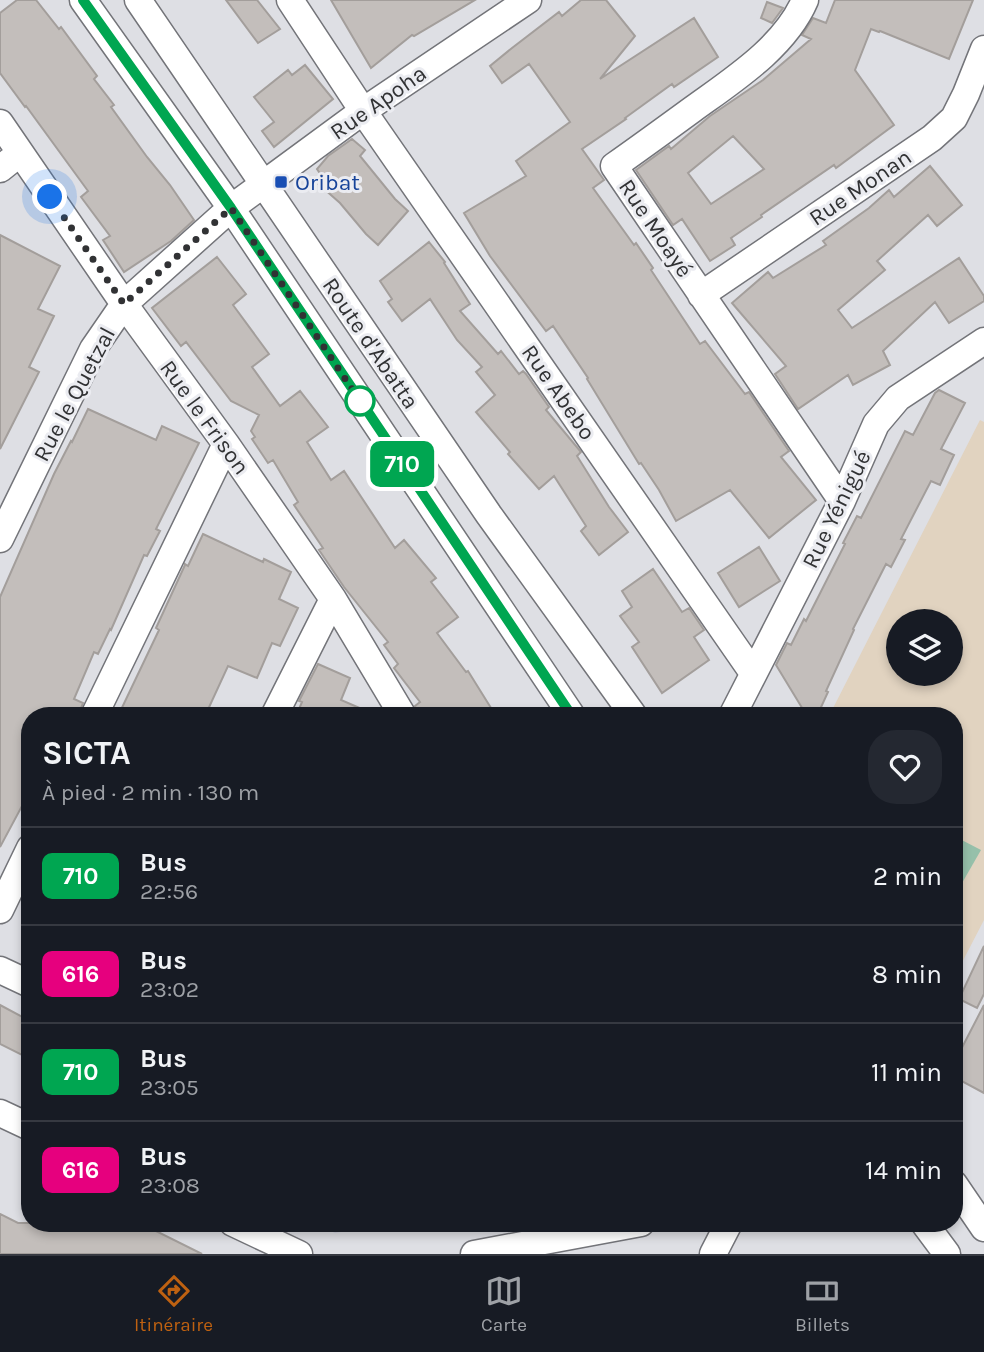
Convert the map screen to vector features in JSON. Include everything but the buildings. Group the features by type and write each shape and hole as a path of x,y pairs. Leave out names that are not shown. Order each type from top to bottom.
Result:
{"street":[{"name":"Route d'Abatta","path":"83,0 231,208 566,707"},
{"name":"Route d'Abatta","path":"138,0 489,515 628,707"},
{"name":"Rue Abebo","path":"290,0 363,111 753,673"},
{"name":"Rue Apoha","path":"231,208 363,111 528,0"},
{"name":"Rue Moayé","path":"805,0 799,13 773,46 737,77 614,166 842,501"},
{"name":"Rue Monan","path":"701,295 932,138 975,99 984,49"},
{"name":"Rue le Frison","path":"0,122 10,161 124,304 226,444 333,599 398,707"},
{"name":"Rue le Quetzal","path":"0,539 93,349 124,304 231,208"},
{"name":"Rue Yénigué","path":"736,707 842,501 876,424 898,398 984,341"},
{"path":"98,707 226,444"},
{"path":"279,707 333,599"},
{"path":"0,910 21,867"},
{"path":"0,970 21,980"},
{"path":"0,1113 21,1123"},
{"path":"963,1197 984,1228"},
{"path":"252,1232 299,1254"},
{"path":"474,1254 593,1232"},
{"path":"713,1254 724,1232"},
{"path":"931,1232 947,1254"}],"shaded area":[{"path":"980,420 984,422 984,920 963,961 963,707 834,707"}],"green space":[{"path":"963,841 981,850 963,881"}],"bus line":[{"name":"710","path":"83,0 231,208 566,707"}],"place":[{"name":"Oribat","path":"281,182"}],"route":[{"path":"50,197 124,304 231,208 360,401"}]}
